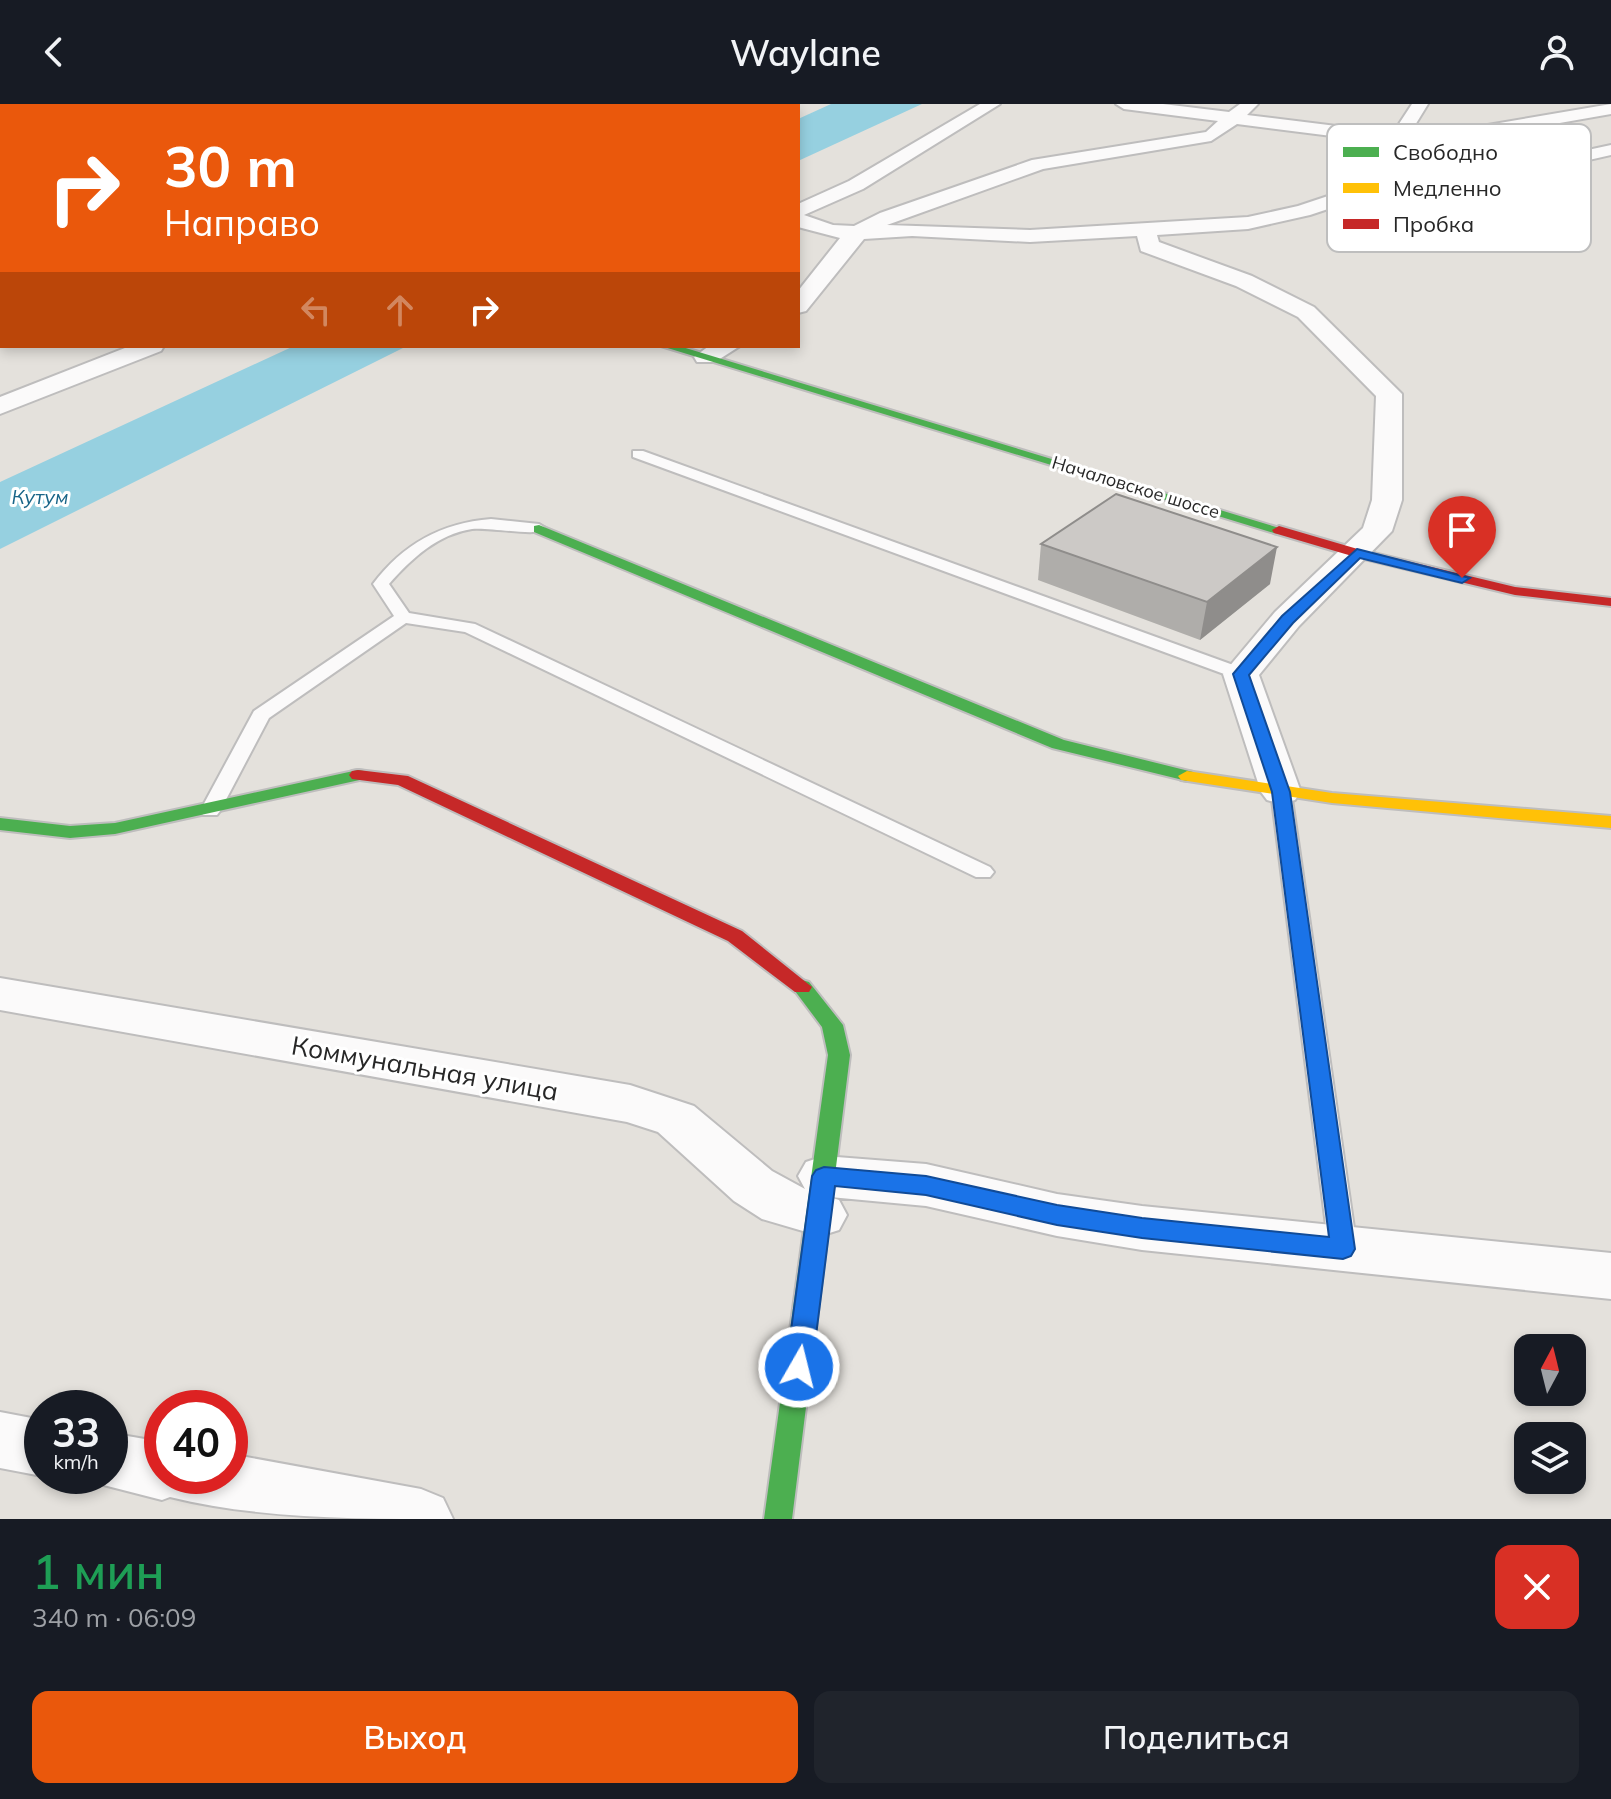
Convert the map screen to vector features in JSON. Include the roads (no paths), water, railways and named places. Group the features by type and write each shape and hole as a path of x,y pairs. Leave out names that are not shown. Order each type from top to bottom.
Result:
{"street":[{"path":"800,210 856,185 992,104"},
{"path":"1124,104 1242,111 1327,124"},
{"path":"1408,124 1420,104"},
{"path":"1517,124 1611,109"},
{"path":"800,304 858,233 887,217 979,182 1052,161 1211,136 1242,111"},
{"path":"1591,154 1611,150"},
{"path":"800,221 831,231 858,233 912,230 1030,236 1248,223 1327,203"},
{"path":"1146,229 1149,246 1244,281 1306,312 1389,394 1387,500 1377,531 1287,619 1241,674 1281,792"},
{"path":"0,406 147,348"},
{"name":"Началовское шоссе","path":"687,348 717,351 1357,553 1515,591 1611,602"},
{"path":"539,529 1058,744 1117,763 1281,792 1611,822"},
{"path":"0,824 78,832 210,811 324,780 362,774 402,780 735,936 785,973 831,1022 839,1055 778,1519"},
{"name":"Коммунальная улица","path":"0,994 630,1104 676,1119 753,1186 781,1204 822,1196 926,1185 1057,1215 1142,1228 1611,1276"},
{"path":"0,1440 24,1445"},
{"path":"248,1487 421,1519"}],"lane":[{"path":"638,454 1241,674"},
{"path":"403,617 381,584 400,560 433,536 472,523 505,522 539,529"},
{"path":"210,811 261,715 403,617 469,628 983,872"},
{"path":"1281,792 1343,1249"}],"water":[{"path":"831,104 922,104 800,160 800,118"},
{"name":"Кутум","path":"290,348 403,348 0,549 0,482"}]}
